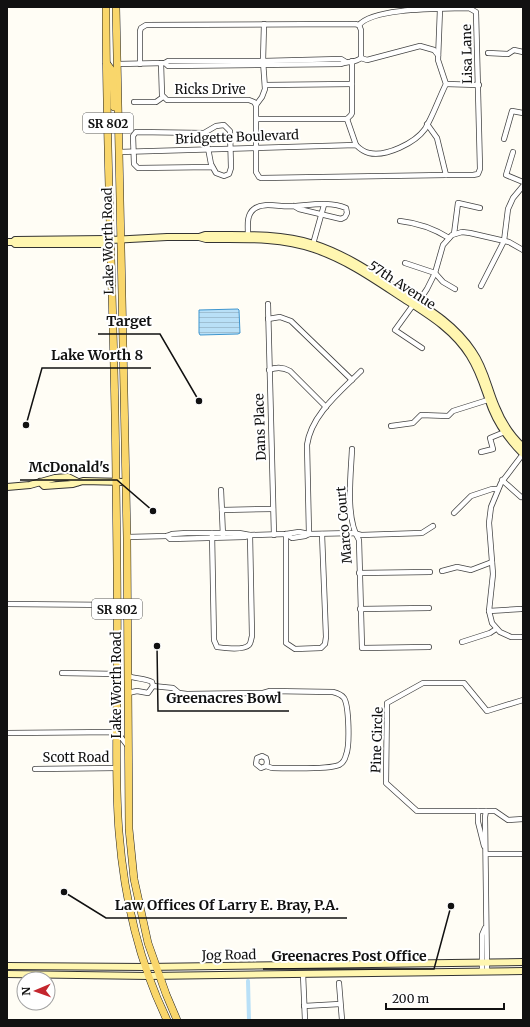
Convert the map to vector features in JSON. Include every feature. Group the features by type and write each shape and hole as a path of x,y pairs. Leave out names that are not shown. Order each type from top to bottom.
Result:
{"main road":[{"name":"Lake Worth Road","path":"106,7 116,482 118,674 117,768 119,833 131,915 146,968 167,1020"},
{"name":"Lake Worth Road","path":"116,7 127,537 128,801 130,842 134,879 148,943 159,976 178,1020"},
{"path":"106,20 110,31 110,57 118,64"},
{"path":"107,64 113,72 114,111 118,124"},
{"name":"57th Avenue","path":"199,237 205,235 283,237 314,244 338,253 359,264 414,303"},
{"name":"57th Avenue","path":"10,242 15,244 106,244 111,240 167,237 271,240 288,242 313,248 336,257 357,268 450,325 466,342 480,363 491,399 506,431 523,454"},
{"path":"113,315 116,323 118,357 123,362"},
{"path":"114,361 119,369 120,404 124,415"},
{"name":"57th Avenue","path":"506,431 523,448"},
{"path":"7,487 30,485 55,478 68,478 78,482 126,482"},
{"path":"118,674 122,684 122,725 128,729"},
{"path":"117,768 122,788 123,832 130,842"},
{"name":"Jog Road","path":"7,966 146,968 523,962"},
{"path":"368,964 369,973"},
{"name":"Jog Road","path":"7,974 159,976 523,971"}],"street":[{"name":"Lisa Lane","path":"140,64 140,31 143,26 264,24 359,25 364,20 387,13 408,10 469,8 476,12 480,172 473,175 446,176 261,178 256,172 256,147"},
{"path":"440,9 438,60 446,84 479,85"},
{"path":"256,147 256,105 262,97 265,85 263,63 264,24"},
{"path":"359,25 361,30 361,58"},
{"path":"118,64 163,63 168,66 263,63 341,64 356,61 361,58 367,60 420,46 434,50 439,55"},
{"path":"488,53 508,54 514,50 523,52"},
{"path":"257,119 347,119 352,113 352,84 349,62"},
{"name":"Ricks Drive","path":"163,63 161,92 163,97 167,100 249,100 254,102 256,105"},
{"name":"Ricks Drive","path":"265,85 352,84"},
{"name":"Bridgette Boulevard","path":"119,152 208,148 356,145 361,149 372,153 391,150 412,141 420,134 427,124 446,84"},
{"name":"Ricks Drive","path":"134,102 156,102 163,97"},
{"path":"504,139 512,111 523,113"},
{"path":"347,119 356,145"},
{"path":"427,124 437,138 446,176"},
{"path":"208,148 212,167 216,174 224,176 229,174 231,168 230,131 227,127 218,125 212,130 204,133 136,132 133,136 134,164 138,168 212,167"},
{"path":"513,152 506,175 523,182"},
{"path":"481,286 504,241 508,209 513,198 523,186"},
{"path":"454,234 458,203 480,208"},
{"path":"248,235 248,217 252,210 266,205 294,206 308,204 341,206 346,208 347,213 345,217 341,219 298,209 294,206"},
{"path":"314,244 324,205"},
{"path":"400,222 413,222 436,230 449,238"},
{"path":"422,348 395,330 414,303 421,298 432,281 442,248 449,238 454,234 468,232 504,241 523,250"},
{"path":"405,263 435,273 443,282 455,289"},
{"name":"Dans Place","path":"268,304 274,535"},
{"path":"268,319 280,317 291,321 352,380"},
{"path":"269,370 279,367 288,369 326,407"},
{"path":"309,534 309,434 316,419 361,371"},
{"path":"391,426 413,423 421,415 448,416 454,411 491,399"},
{"path":"481,452 494,449 490,438 506,431"},
{"name":"Marco Court","path":"352,449 350,501 354,533 359,540 362,648 429,647"},
{"path":"523,454 502,480 494,498 490,516 492,588 489,610 491,620 496,628 508,636 523,637"},
{"path":"502,480 521,497"},
{"path":"454,513 471,496 492,489 498,489"},
{"path":"221,490 223,536"},
{"path":"222,510 273,509"},
{"path":"127,537 167,536 172,534 223,536 239,533 250,535 286,534 292,538 309,534 354,533 362,535 422,533 433,526"},
{"path":"286,534 286,643 295,649 321,648 325,644 322,534"},
{"path":"212,536 214,640 217,647 244,648 250,645 252,636 250,535"},
{"path":"442,571 457,567 471,570 492,562"},
{"path":"359,573 430,572"},
{"path":"7,604 117,605 124,614 128,626"},
{"path":"360,609 429,608"},
{"path":"489,610 521,609"},
{"path":"462,642 490,633 496,628"},
{"path":"62,673 118,674"},
{"path":"128,676 135,679 148,680 152,682 153,686"},
{"name":"Pine Circle","path":"523,700 487,711 464,683 423,682 387,703 386,783 417,811 495,811 508,820 523,819"},
{"path":"128,693 137,691 148,693 153,686"},
{"path":"153,686 173,688 179,693 187,694 270,691 333,692 340,694 344,698 347,707 348,719 347,754 344,762 328,768 272,768 266,766"},
{"path":"7,733 117,732 125,740 128,746"},
{"name":"Scott Road","path":"35,769 117,768"},
{"path":"478,811 478,822 486,852"},
{"path":"484,971 486,925 486,811"},
{"path":"486,852 523,854"},
{"path":"303,974 305,1020"},
{"path":"339,983 342,1020"},
{"path":"304,1006 340,1004"}],"water":[{"path":"238,309 240,333 200,335 199,310"}],"waterway":[{"path":"248,981 249,1020"}],"place":[{"name":"Target","path":"199,401"},
{"name":"Lake Worth 8","path":"26,425"},
{"name":"McDonald's","path":"153,511"},
{"name":"Greenacres Bowl","path":"157,646"},
{"name":"Law Offices Of Larry E. Bray, P.A.","path":"64,892"},
{"name":"Greenacres Post Office","path":"451,906"}]}
